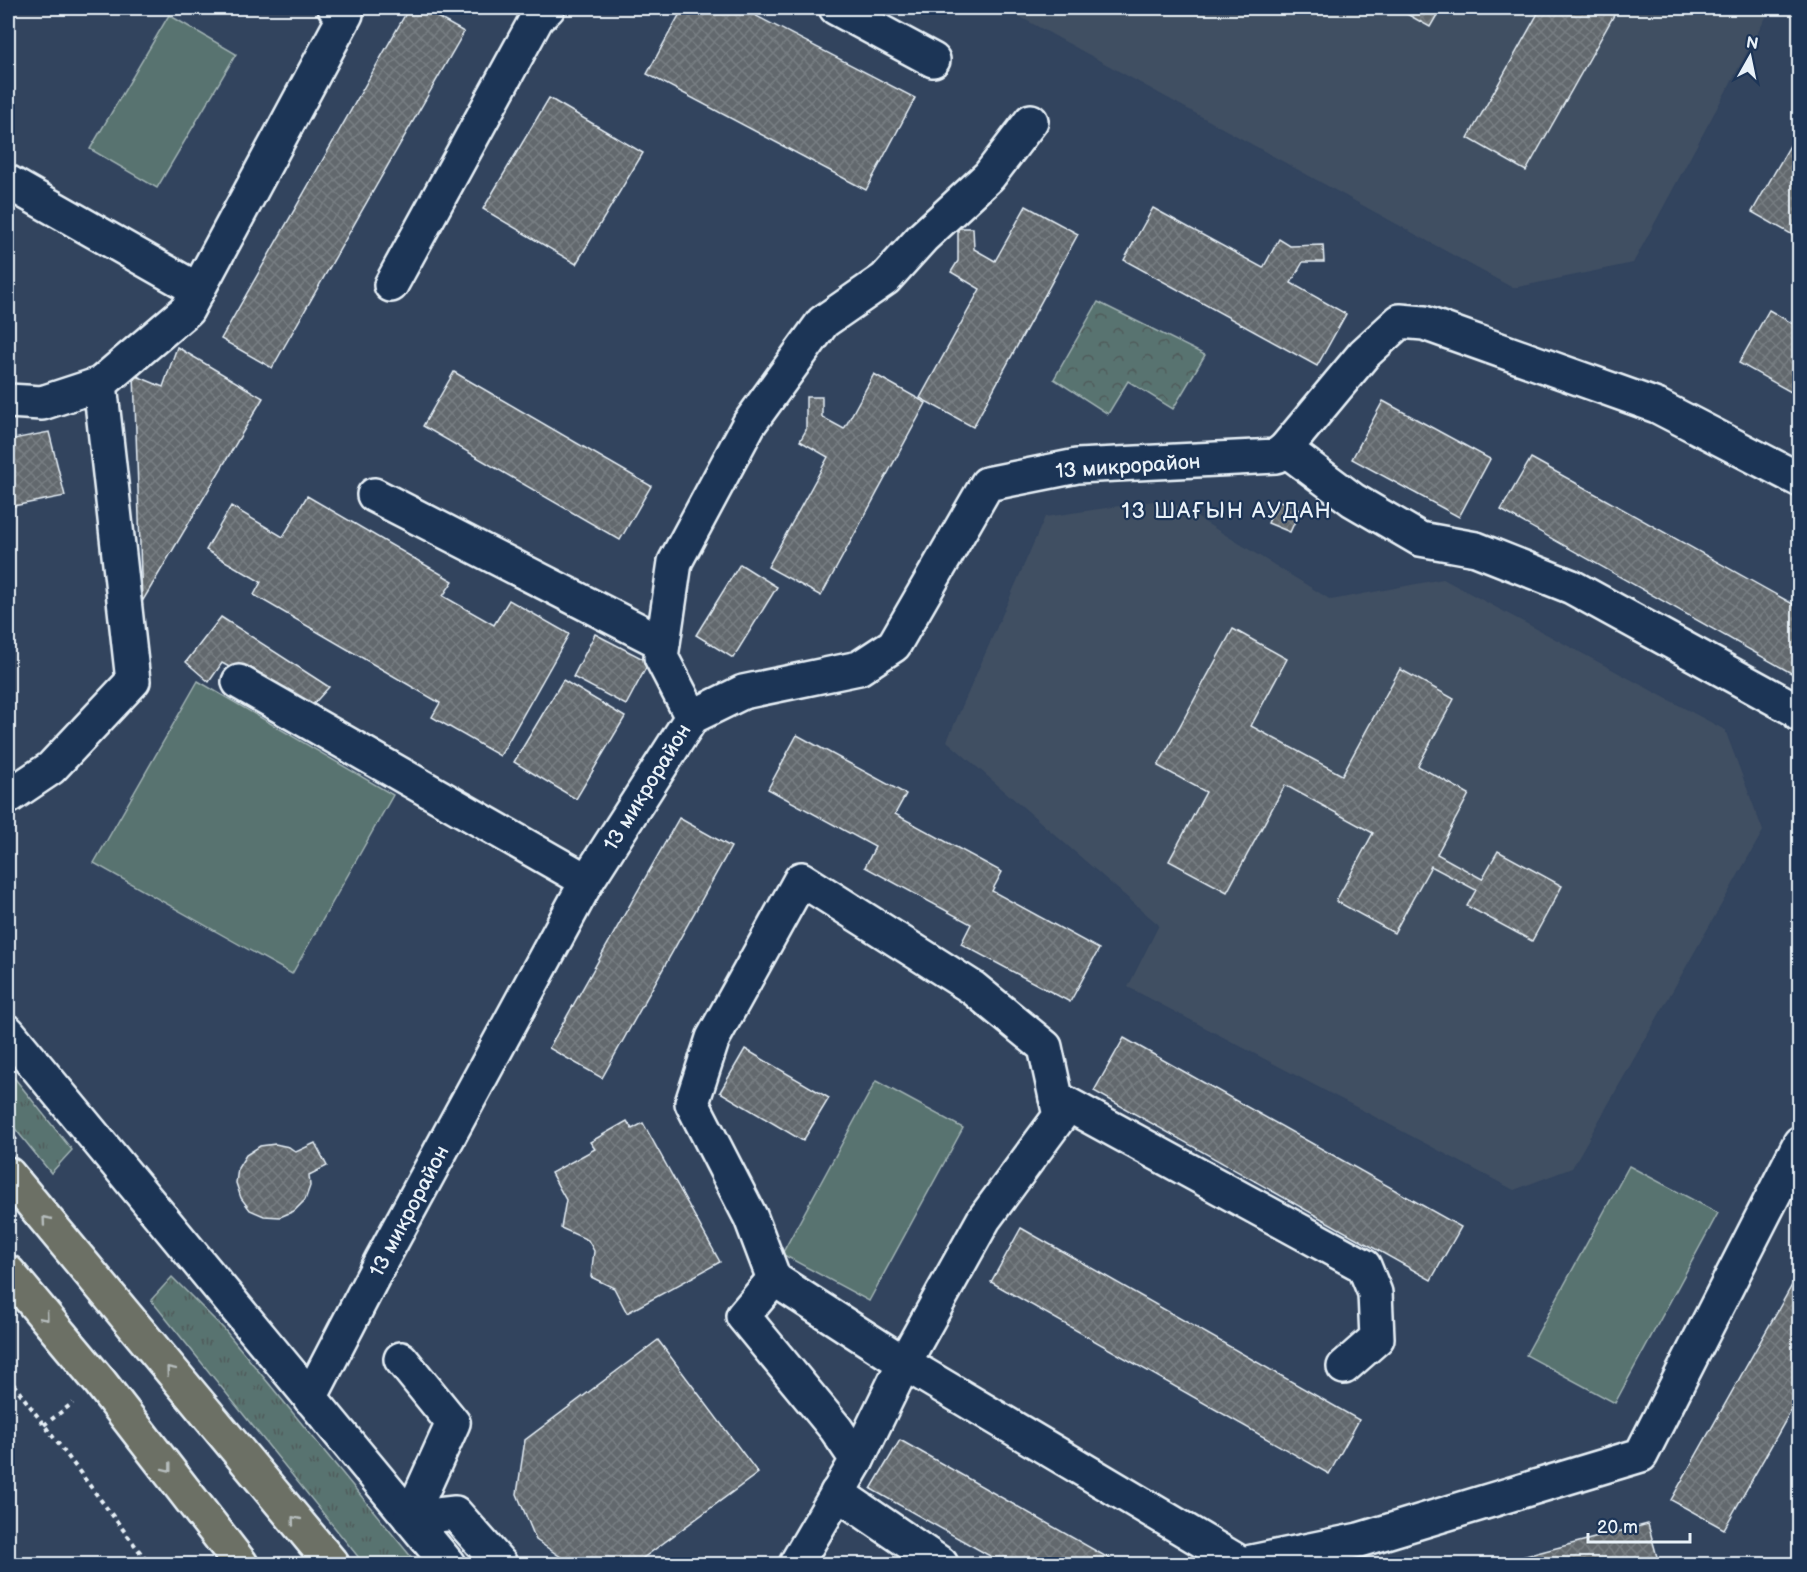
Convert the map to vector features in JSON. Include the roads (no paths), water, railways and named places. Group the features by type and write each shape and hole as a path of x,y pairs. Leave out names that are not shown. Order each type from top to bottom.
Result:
{"main road":[{"path":"8,1174 332,1564"},
{"path":"8,1272 100,1382 241,1564"},
{"path":"201,1511 224,1564"}],"street":[{"path":"8,401 42,403 100,384 188,310 346,14 335,8"},
{"path":"391,285 537,18 548,8"},
{"path":"836,8 933,60"},
{"path":"692,717 661,657 675,562 749,424 823,322 885,279 923,237 989,176 1031,121"},
{"path":"8,182 198,290"},
{"path":"1800,480 1657,406 1424,323 1401,321 1364,354 1285,449 1353,500 1420,539 1476,549 1572,587 1798,711 1800,715"},
{"path":"8,797 51,768 133,681 100,384"},
{"name":"13 микрорайон","path":"310,1398 381,1261 587,882 692,717 743,692 859,668 894,645 987,484 1077,466 1276,456 1285,449"},
{"path":"374,495 663,643"},
{"path":"239,682 587,882"},
{"path":"796,1564 856,1460 904,1363 984,1219 1060,1116 1045,1047 973,988 801,879 713,1038 692,1103 751,1218 774,1279 904,1363 1242,1564 1359,1540 1641,1455 1800,1143"},
{"path":"8,1032 448,1564"},
{"path":"1056,1098 1364,1266 1375,1293 1377,1338 1344,1367"},
{"path":"774,1279 743,1316 836,1429 856,1460"},
{"path":"401,1359 453,1423 410,1518"},
{"path":"837,1493 941,1564"},
{"path":"410,1518 454,1513 500,1564"}],"district":[{"name":"13 ШАҒЫН АУДАН","path":"1227,510"}]}
